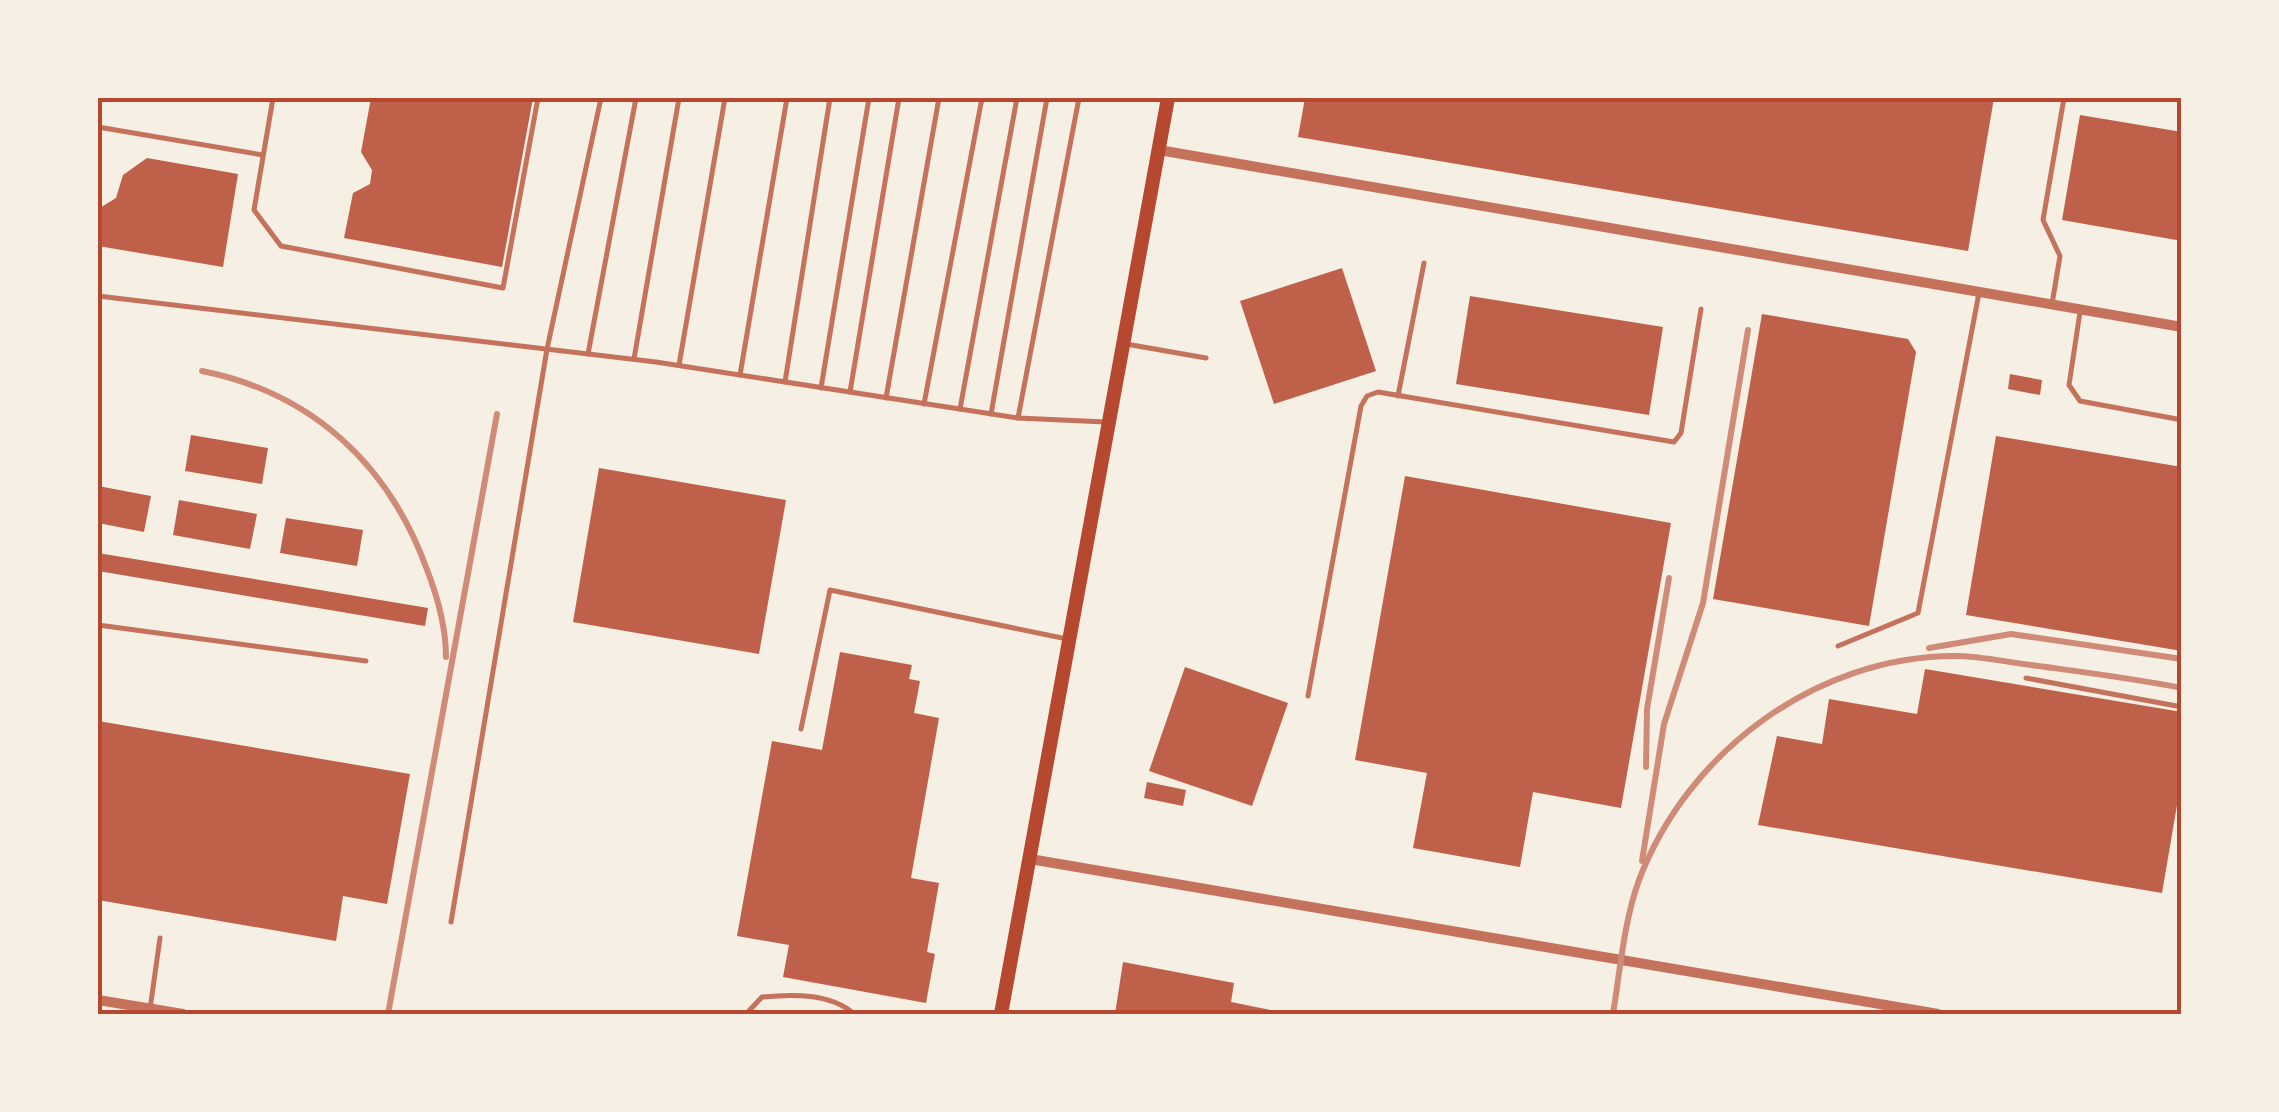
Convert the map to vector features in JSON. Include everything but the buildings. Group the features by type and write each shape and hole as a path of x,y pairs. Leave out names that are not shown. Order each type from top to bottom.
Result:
{"main road":[{"path":"1000,1014 1168,98"}],"street":[{"path":"1158,150 2182,327"},
{"path":"1030,859 1938,1014"},
{"path":"98,1000 183,1014"}],"lane":[{"path":"273,98 254,210 282,246 503,288 538,98"},
{"path":"451,922 547,350 600,98"},
{"path":"588,354 636,98"},
{"path":"634,360 679,98"},
{"path":"679,365 725,98"},
{"path":"740,375 787,98"},
{"path":"785,382 830,98"},
{"path":"821,388 869,98"},
{"path":"850,392 899,98"},
{"path":"886,398 939,98"},
{"path":"924,404 982,98"},
{"path":"960,409 1016,98"},
{"path":"991,414 1047,98"},
{"path":"1018,418 1080,98"},
{"path":"2052,304 2060,256 2043,220 2064,98"},
{"path":"98,127 263,155"},
{"path":"1398,396 1424,263"},
{"path":"1838,646 1918,613 1979,292"},
{"path":"98,296 679,365 1018,418 1109,423"},
{"path":"1308,696 1361,406 1367,396 1378,392 1674,442 1680,433 1701,310"},
{"path":"2080,310 2069,385 2080,400 2182,420"},
{"path":"1123,344 1206,358"},
{"path":"800,729 830,590 1070,640"},
{"path":"98,624 366,661"},
{"path":"2026,678 2182,707"},
{"path":"150,1009 160,938"},
{"path":"746,1014 762,997 787,994 838,1002 854,1014"}],"railway":[{"path":"1642,861 1664,724 1703,603 1748,330"},
{"path":"202,371 278,396 341,439 367,466 410,530 426,567 440,611 446,657"},
{"path":"388,1014 497,414"},
{"path":"1646,767 1647,709 1669,578"},
{"path":"1929,648 2011,634 2182,659"},
{"path":"1613,1014 1634,896 1661,833 1724,752 1807,693 1854,673 1904,660 1955,656 2182,688"}]}
